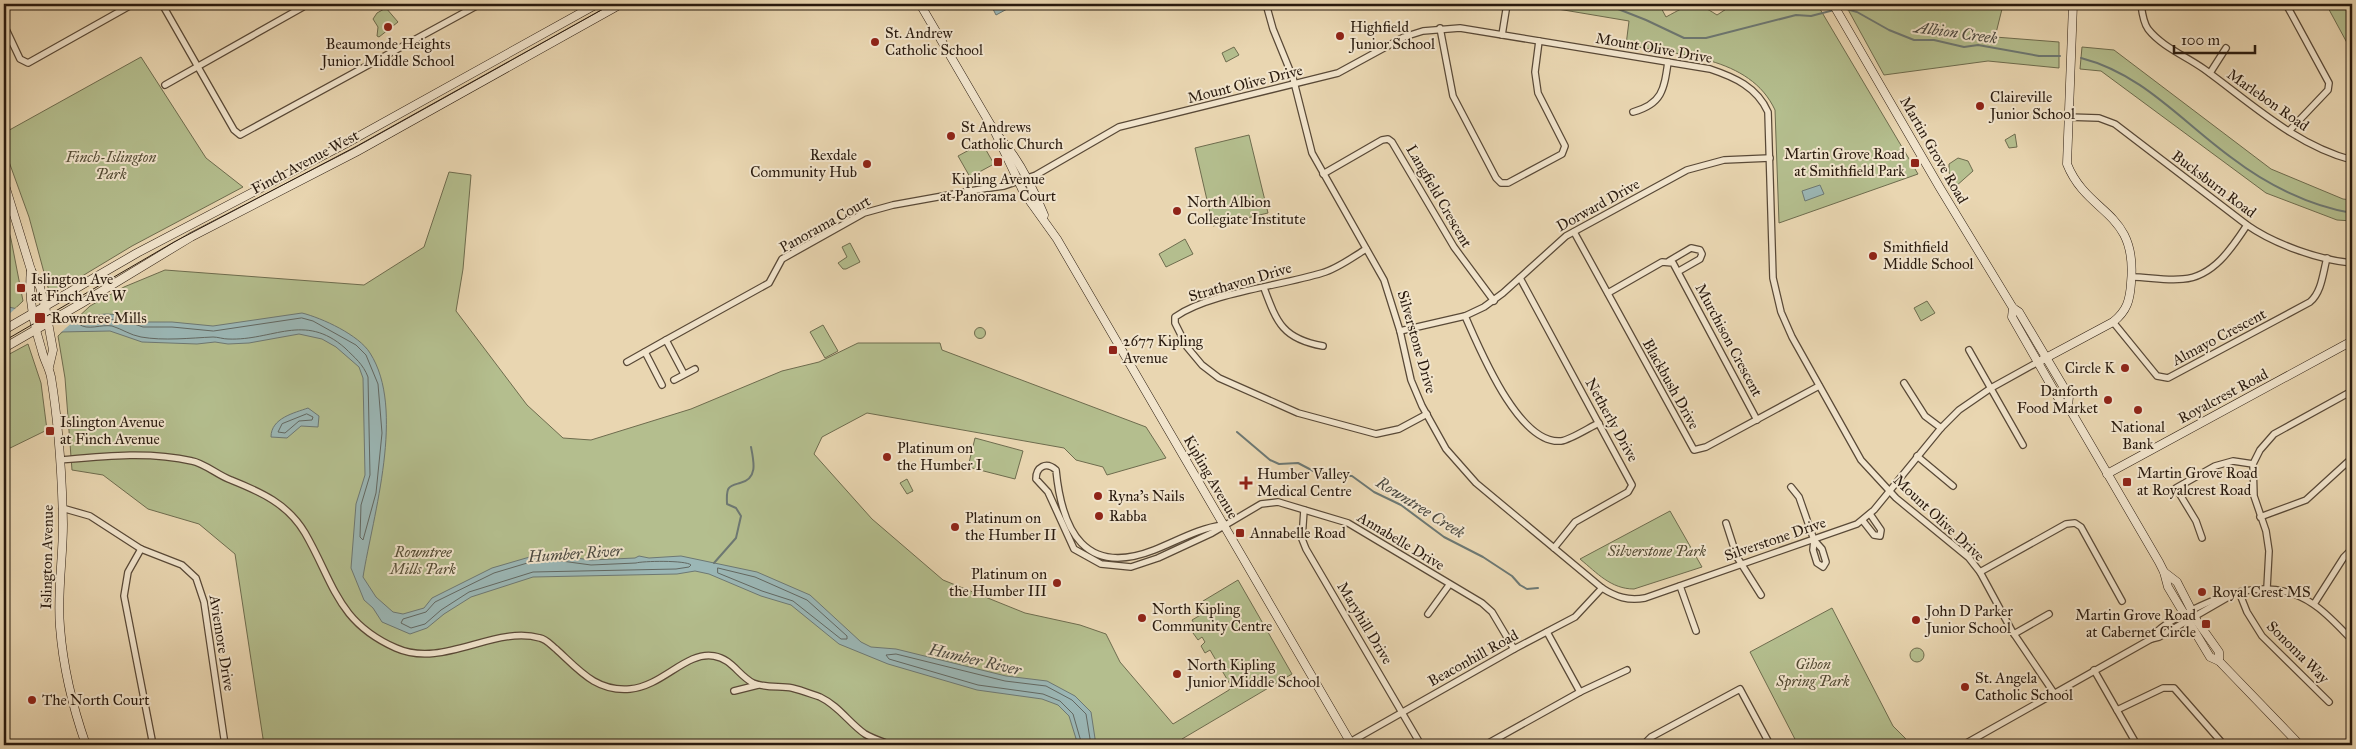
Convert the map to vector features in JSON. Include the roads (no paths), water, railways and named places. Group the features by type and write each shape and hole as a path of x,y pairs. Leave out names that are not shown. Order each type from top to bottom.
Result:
{"main road":[{"name":"Finch Avenue West","path":"4,330 137,253 345,144 597,4"},
{"name":"Finch Avenue West","path":"4,348 191,237 356,152 621,4"},
{"name":"Kipling Avenue","path":"920,4 996,134 1014,183 1047,223"},
{"name":"Martin Grove Road","path":"1834,4 1940,188 2013,308 2019,312 2069,396 2068,406"},
{"name":"Silverstone Drive","path":"2038,362 2121,316 2129,302 2132,277 2131,250 2126,236 2113,219 2080,186 2067,164 2067,117 2073,4"},
{"name":"Kipling Avenue","path":"996,134 1008,147 1027,179 1047,223 1351,744"},
{"name":"Islington Avenue","path":"4,182 31,270 40,287 45,306 53,350 49,366"},
{"name":"Islington Avenue","path":"31,270 29,290 41,348 49,366 60,460 62,508 60,627 74,706 86,745"},
{"name":"Martin Grove Road","path":"2013,308 2012,317 2060,401 2068,406 2108,474 2164,572 2168,587 2185,619 2210,657 2219,661 2300,745"},
{"name":"Royalcrest Road","path":"2108,474 2352,342"},
{"name":"Martin Grove Road","path":"2164,572 2177,582 2194,614 2219,652 2219,661"}],"street":[{"path":"4,25 20,59 28,63 133,4"},
{"path":"162,4 234,130 240,135 480,4"},
{"path":"728,4 735,4"},
{"name":"Silverstone Drive","path":"1266,4 1295,85 1308,141 1323,174 1390,294 1411,380 1446,449 1467,475 1602,588 1617,596 1634,600 1680,586 1814,540 1863,521 1890,491 1940,428 1959,410 1991,388 2038,362"},
{"path":"1502,35 1507,4"},
{"name":"Marlebon Road","path":"2140,4 2149,30 2159,39 2210,74 2270,120 2309,143 2352,160"},
{"path":"2286,4 2329,83 2328,90 2289,131"},
{"path":"165,84 303,7"},
{"path":"1440,28 1453,96 1496,178 1501,183 1508,183 1558,156 1565,146 1538,93 1535,72 1538,41"},
{"name":"Mount Olive Drive","path":"1027,179 1119,128 1338,73 1414,33 1440,28 1460,28 1668,62 1725,74 1756,93 1768,112 1774,287 1786,323 1861,460 1896,498 1962,551 1980,572 2014,634 2054,693"},
{"path":"2210,74 2226,48"},
{"path":"1633,112 1645,108 1658,99 1665,82 1668,62"},
{"name":"Bucksburn Road","path":"2067,117 2099,118 2115,124 2266,238 2327,258 2352,263"},
{"name":"Langfield Crescent","path":"1323,174 1382,140 1388,139 1392,142 1457,253 1494,300"},
{"name":"Dorward Drive","path":"1400,331 1465,316 1494,300 1520,278 1552,246 1688,170 1724,160 1770,158"},
{"path":"1014,183 1027,179"},
{"name":"Panorama Court","path":"666,340 772,281 782,259 864,213 892,205 1014,183"},
{"path":"2132,277 2181,280 2193,277 2222,259 2247,225"},
{"name":"Blackbush Drive","path":"1574,232 1692,448 1700,450 1820,386"},
{"name":"Murchison Crescent","path":"1608,293 1662,262 1668,261 1691,248 1700,250 1702,254 1700,258 1679,271"},
{"name":"Strathavon Drive","path":"1366,249 1323,273 1207,302 1184,311 1175,317 1175,323 1187,348 1218,378 1298,413 1367,433 1387,432 1427,414"},
{"name":"Almayo Crescent","path":"2113,322 2157,376 2168,378 2310,302 2316,297 2319,290 2327,258"},
{"name":"Murchison Crescent","path":"1668,261 1673,263 1679,271 1757,420"},
{"name":"Netherly Drive","path":"1520,278 1630,481 1632,489 1575,522 1554,548"},
{"path":"1264,288 1275,318 1287,333 1304,342 1322,346"},
{"path":"1465,316 1487,366 1510,405 1527,424 1545,437 1562,441 1599,423"},
{"path":"627,362 666,340 684,374"},
{"path":"1969,350 2023,445"},
{"path":"645,352 662,385"},
{"path":"674,380 695,369"},
{"path":"1904,383 1925,416 1940,428"},
{"path":"2266,588 2269,551 2254,496 2253,464 2260,450 2274,434 2350,392 2352,400"},
{"path":"60,460 132,454 194,461 224,478 260,491 286,508 300,524 338,600 353,620 372,636 399,650 422,654 442,653 522,634 543,638 590,681 610,689 629,689 648,685 666,677 691,659 708,655 724,658 746,679 758,685"},
{"path":"1918,456 1953,486"},
{"path":"2260,517 2306,500 2352,458"},
{"path":"2202,538 2196,522 2176,488 2214,466 2227,462 2253,464"},
{"path":"1050,466 1056,470 1066,517 1081,545 1093,552 1113,559 1130,558 1208,527 1223,525 1212,533 1158,558 1131,567 1114,567 1101,564 1074,549 1048,492 1036,479 1039,468 1050,466"},
{"path":"1791,487 1799,497 1814,540"},
{"name":"Annabelle Drive","path":"1223,525 1261,504 1270,502 1278,502 1348,523 1482,603 1492,612 1514,649"},
{"name":"Aviemore Drive","path":"62,508 90,516 142,549 182,565 200,584 225,745"},
{"name":"Maryhill Drive","path":"1304,510 1302,538 1306,549 1422,745"},
{"path":"1863,521 1874,535 1881,535 1882,530 1870,514"},
{"path":"1980,572 2066,524 2075,523 2080,527 2122,601"},
{"path":"1726,524 1736,555 1743,564 1754,588 1760,595"},
{"path":"142,549 128,572 124,596 152,745"},
{"path":"2314,604 2344,557 2352,549"},
{"path":"1154,550 1158,558"},
{"path":"1428,614 1449,585"},
{"path":"1680,586 1696,630"},
{"name":"Beaconhill Road","path":"1351,744 1402,711 1581,613 1602,588"},
{"path":"1963,745 2151,639 2155,632 2239,592 2266,588 2284,591 2314,604 2352,640"},
{"name":"Sonoma Way","path":"2239,592 2247,612 2262,636 2328,702"},
{"path":"2014,634 2049,614"},
{"path":"1547,632 1580,692"},
{"path":"1485,745 1580,692 1627,670"},
{"path":"2094,670 2137,745"},
{"path":"734,691 758,685 794,688 820,698 838,708 865,734 892,745"},
{"path":"2117,710 2163,688 2174,688 2224,745"},
{"path":"1643,745 1651,737 1740,689 1768,741 1766,745"},
{"path":"2349,745 2352,742"}],"water":[{"path":"1002,4 1007,4 1009,8 996,15 993,9"},
{"path":"1820,185 1824,194 1805,201 1802,191"},
{"path":"4,306 41,314 81,316 123,315 144,322 172,322 213,326 302,313 329,323 358,340 370,353 380,376 386,403 384,463 363,577 376,597 393,612 403,614 424,608 432,598 492,568 533,556 554,555 591,560 635,558 639,556 649,558 681,556 757,572 810,595 861,642 871,647 896,649 1006,676 1047,681 1075,696 1091,712 1096,745 1078,745 1069,716 1058,705 1042,699 977,690 888,664 839,644 791,605 761,596 709,574 695,571 677,574 533,577 471,597 444,614 427,628 410,634 382,622 373,608 364,600 351,568 356,504 365,475 363,378 359,367 336,347 322,339 299,334 249,343 228,344 215,342 197,344 142,342 110,331 60,332 4,324"},
{"path":"308,408 319,416 318,427 301,426 287,438 271,437 275,425 284,417"}],"waterway":[{"name":"Albion Creek","path":"1595,4 1613,7 1684,38 1706,38 1796,15 1811,16 1834,10"},
{"name":"Albion Creek","path":"1839,9 1843,8 1857,12 1889,30 1914,40 1934,40 1964,47 1978,45 2039,56 2060,56"},
{"name":"Albion Creek","path":"2081,58 2103,65 2143,87 2213,144 2259,177 2304,199 2336,210 2352,213"},
{"name":"Rowntree Creek","path":"1237,432 1270,460 1279,464 1298,463 1321,475 1352,476 1374,492 1401,505 1444,537 1483,557 1512,576 1520,585 1527,589 1538,588"},
{"name":"Rowntree Creek","path":"714,563 736,538 741,516 736,508 727,504 727,493 730,487 750,478 754,464 751,447"}],"tram line":[{"path":"4,341 174,242 357,146 612,4"}],"place":[{"name":"Beaumonde Heights Junior Middle School","path":"388,27"},
{"name":"Highfield Junior School","path":"1340,36"},
{"name":"St. Andrew Catholic School","path":"875,42"},
{"name":"Claireville Junior School","path":"1980,106"},
{"name":"St Andrews Catholic Church","path":"951,136"},
{"name":"Kipling Avenue at Panorama Court","path":"998,162"},
{"name":"Martin Grove Road at Smithfield Park","path":"1915,163"},
{"name":"Rexdale Community Hub","path":"867,164"},
{"name":"North Albion Collegiate Institute","path":"1177,211"},
{"name":"Smithfield Middle School","path":"1873,256"},
{"name":"Islington Ave at Finch Ave W","path":"21,288"},
{"name":"Rowntree Mills","path":"40,318"},
{"name":"2677 Kipling Avenue","path":"1113,350"},
{"name":"Circle K","path":"2125,368"},
{"name":"Danforth Food Market","path":"2108,400"},
{"name":"National Bank","path":"2138,410"},
{"name":"Islington Avenue at Finch Avenue","path":"50,431"},
{"name":"Platinum on the Humber I","path":"887,457"},
{"name":"Martin Grove Road at Royalcrest Road","path":"2127,482"},
{"name":"Humber Valley Medical Centre","path":"1246,483"},
{"name":"Ryna's Nails","path":"1098,496"},
{"name":"Rabba","path":"1099,516"},
{"name":"Platinum on the Humber II","path":"955,527"},
{"name":"Annabelle Road","path":"1240,533"},
{"name":"Platinum on the Humber III","path":"1057,583"},
{"name":"Royal Crest MS","path":"2202,592"},
{"name":"North Kipling Community Centre","path":"1142,618"},
{"name":"John D Parker Junior School","path":"1916,620"},
{"name":"Martin Grove Road at Cabernet Circle","path":"2206,624"},
{"name":"North Kipling Junior Middle School","path":"1177,674"},
{"name":"St. Angela Catholic School","path":"1965,687"},
{"name":"The North Court","path":"32,700"}],"park label":[{"name":"Finch-Islington Park","path":"111,166"},
{"name":"Silverstone Park","path":"1657,551"},
{"name":"Rowntree Mills Park","path":"423,560"},
{"name":"Gihon Spring Park","path":"1813,672"}],"water label":[{"name":"Humber River","path":"575,553"},
{"name":"Humber River","path":"975,659"}]}
